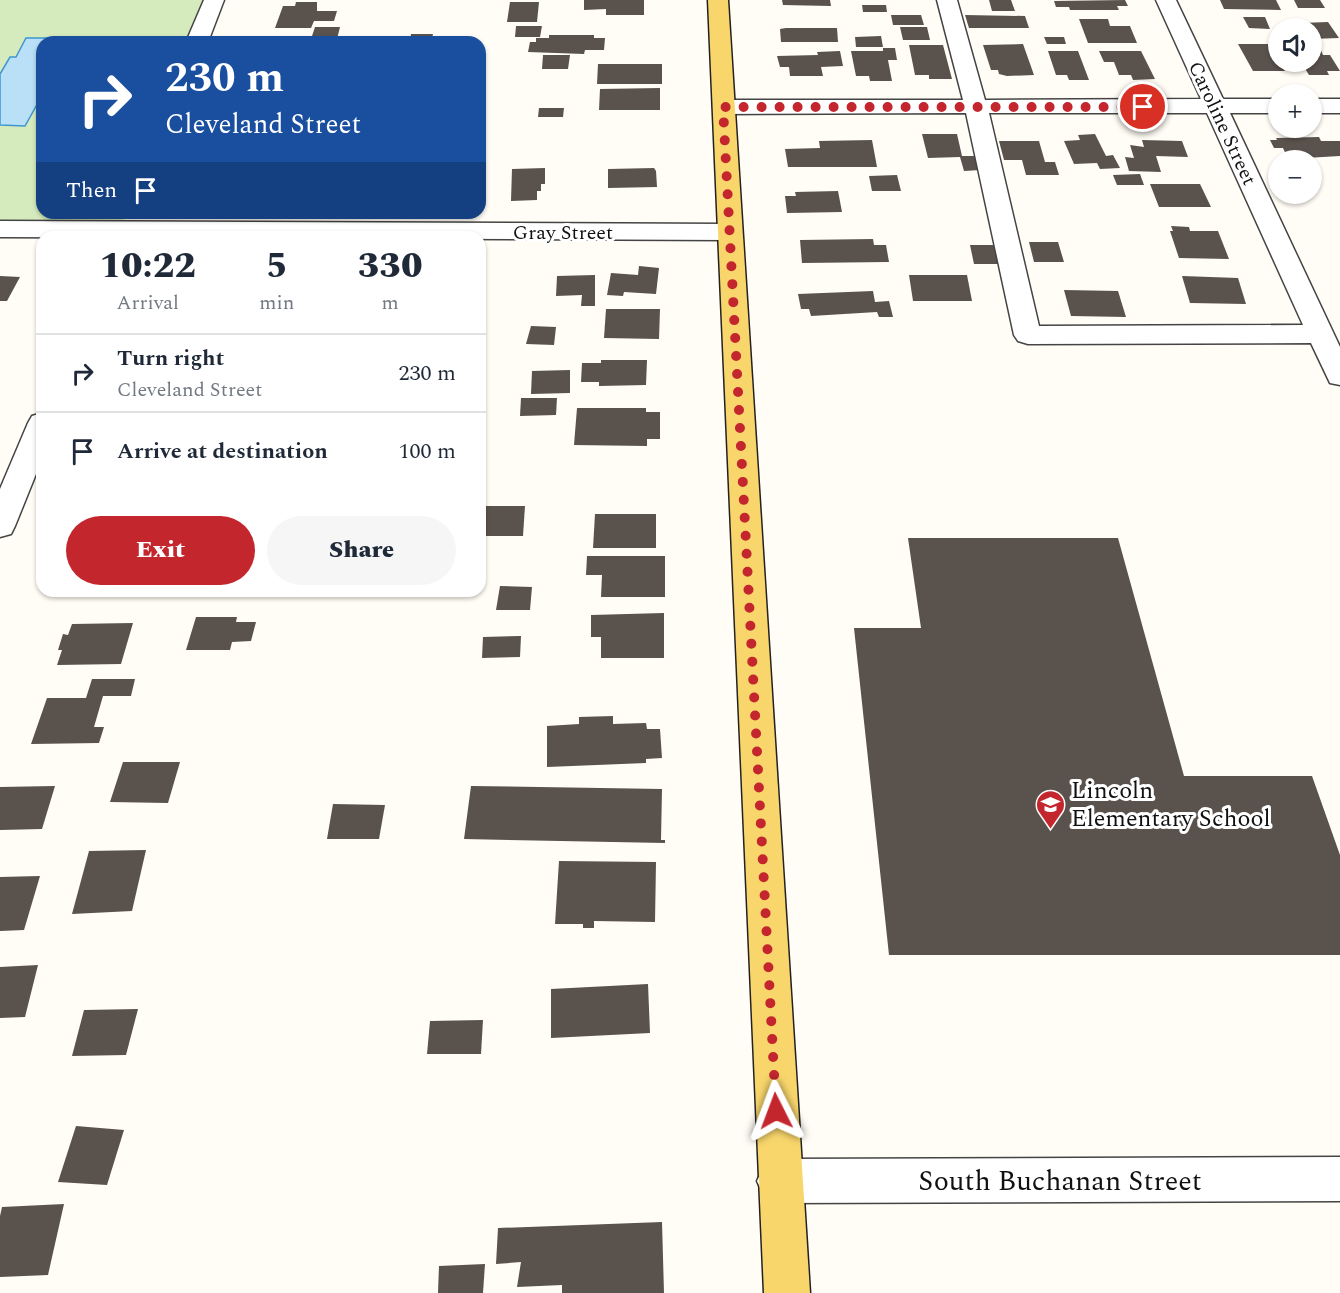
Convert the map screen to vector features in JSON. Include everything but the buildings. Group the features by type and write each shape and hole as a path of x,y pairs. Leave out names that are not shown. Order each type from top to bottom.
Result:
{"main road":[{"path":"718,0 779,1181 787,1293"}],"street":[{"path":"199,36 214,0"},
{"path":"947,0 976,107 1028,335 1320,334"},
{"name":"Caroline Street","path":"1166,0 1340,376"},
{"path":"723,107 1268,106"},
{"path":"1322,106 1340,106"},
{"name":"Gray Street","path":"0,229 466,222 729,232"},
{"path":"0,526 36,438"},
{"name":"South Buchanan Street","path":"779,1181 1340,1179"}],"green space":[{"path":"0,0 214,0 199,36 36,36 36,219 125,219 120,230 0,229"}],"water":[{"path":"26,38 36,38 36,106 25,126 0,125 0,74 10,57 16,57"}],"place":[{"name":"Lincoln Elementary School","path":"1050,830"}],"route":[{"path":"776,1111 723,107 1143,107"}]}
